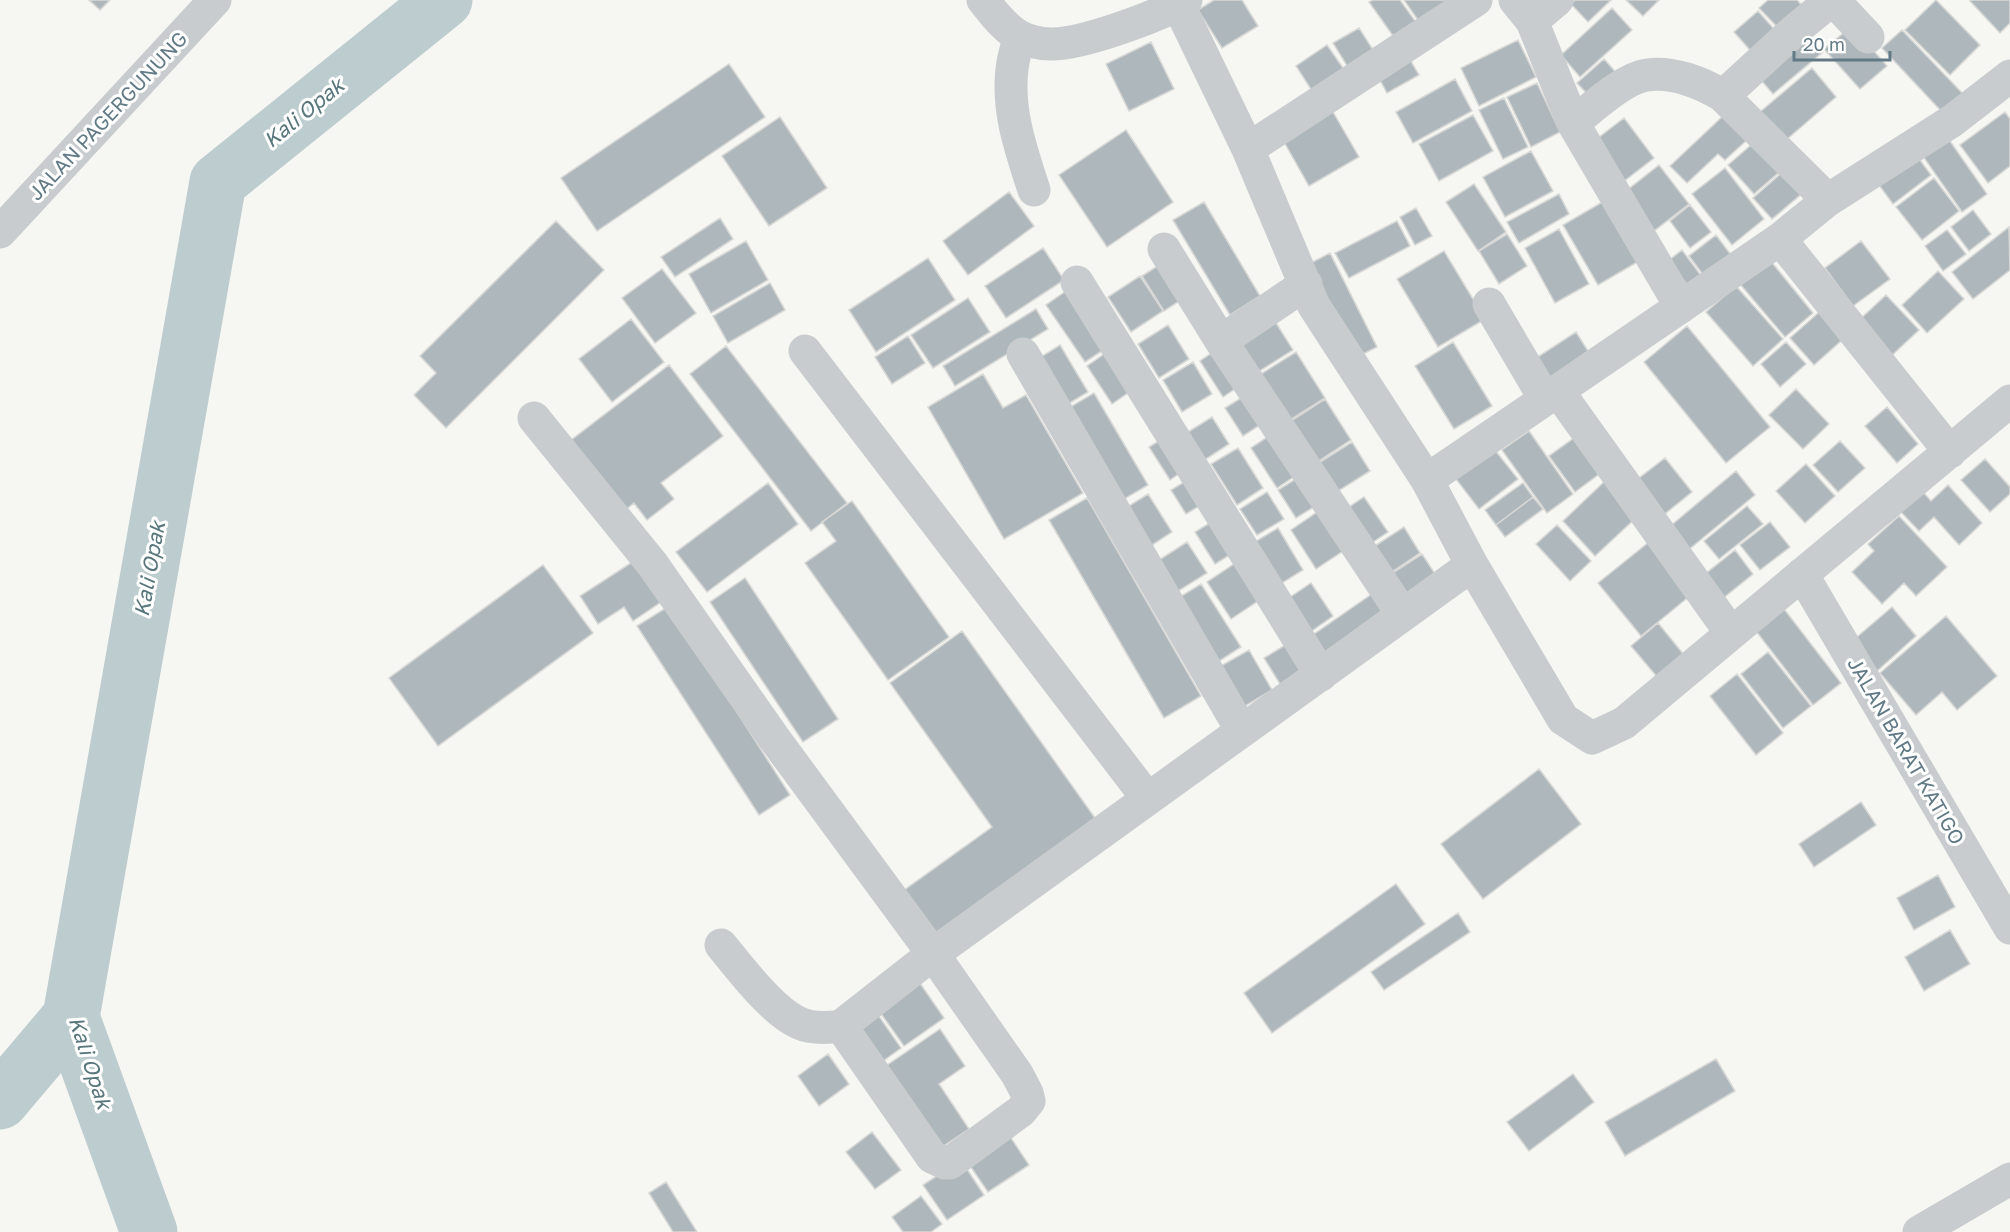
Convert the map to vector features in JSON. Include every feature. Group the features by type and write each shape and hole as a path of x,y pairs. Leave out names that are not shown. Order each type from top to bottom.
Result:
{"street":[{"name":"JALAN PAGERGUNUNG","path":"0,232 215,0"},
{"path":"983,0 1019,37 1049,45 1067,43 1120,28 1180,2 1248,149 1314,306 1427,480 1472,566 1563,719 1592,738 1624,723 2010,402"},
{"path":"1248,149 1476,0"},
{"path":"1557,0 1524,11 1573,123 1681,306"},
{"path":"1723,96 1828,3 1837,4 1868,37"},
{"path":"1019,37 1012,67 1010,94 1016,137 1034,190"},
{"path":"1573,123 1617,88 1646,75 1671,76 1707,86 1723,96 1828,200"},
{"path":"1427,480 1780,239 1828,200 1952,121 2010,76"},
{"path":"1780,239 1950,452"},
{"path":"1164,249 1221,341 1403,615"},
{"path":"1077,282 1321,675"},
{"path":"1221,341 1306,284"},
{"path":"1489,304 1552,395 1731,633"},
{"path":"805,351 1148,799"},
{"path":"1023,354 1242,731"},
{"path":"534,418 653,565 774,738 933,954 1017,1074 1029,1101 1021,1111 950,1162 945,1163 932,1157 841,1026"},
{"path":"721,945 753,982 788,1016 801,1024 815,1027 841,1026 933,954 1472,566"},
{"name":"JALAN BARAT KATIGO","path":"1802,574 2010,928"},
{"path":"1919,1232 2010,1179"}],"building":[{"path":"89,0 110,0 100,10"},
{"path":"1214,0 1242,0 1258,26 1222,48 1198,10"},
{"path":"1400,0 1418,25 1396,40 1369,2"},
{"path":"1404,0 1453,0 1420,23"},
{"path":"1575,0 1611,0 1588,22 1571,4"},
{"path":"1626,0 1659,0 1643,16"},
{"path":"1768,0 1797,0 1808,12 1784,34 1759,8"},
{"path":"1936,0 1980,45 1950,75 1905,30"},
{"path":"2010,0 2010,23 2000,33 1970,1"},
{"path":"1612,8 1632,30 1580,77 1561,55"},
{"path":"1758,11 1781,37 1757,58 1734,32"},
{"path":"1852,26 1887,66 1860,89 1824,49"},
{"path":"1359,28 1375,53 1349,69 1333,43"},
{"path":"1804,29 1823,52 1773,94 1754,72"},
{"path":"1902,30 1963,94 1943,113 1882,48"},
{"path":"1518,40 1536,77 1479,106 1461,68"},
{"path":"1151,42 1174,89 1129,111 1106,64"},
{"path":"1327,45 1348,75 1316,97 1296,66"},
{"path":"1405,51 1419,75 1387,93 1374,69"},
{"path":"1604,59 1620,77 1593,100 1577,83"},
{"path":"729,64 765,117 597,231 561,178"},
{"path":"1812,68 1836,97 1779,146 1754,117"},
{"path":"1455,79 1472,111 1413,143 1396,112"},
{"path":"1537,83 1560,132 1531,147 1507,97"},
{"path":"1504,98 1528,147 1503,159 1479,110"},
{"path":"1329,105 1359,157 1309,186 1279,133"},
{"path":"2005,112 2010,119 2010,166 1988,183 1960,145"},
{"path":"1473,115 1493,151 1439,181 1419,144"},
{"path":"1724,115 1747,140 1725,160 1718,154 1687,183 1670,166"},
{"path":"780,117 827,188 769,226 722,156"},
{"path":"1624,118 1654,158 1619,185 1589,145"},
{"path":"1126,130 1173,202 1107,247 1059,175"},
{"path":"1945,134 1987,194 1962,212 1920,152"},
{"path":"1758,139 1784,168 1754,194 1728,165"},
{"path":"1531,151 1553,191 1505,217 1483,177"},
{"path":"1914,152 1931,175 1893,204 1876,181"},
{"path":"1659,165 1689,204 1650,234 1621,195"},
{"path":"1725,168 1764,219 1732,245 1692,194"},
{"path":"1786,169 1805,191 1772,219 1753,198"},
{"path":"1934,178 1959,211 1922,240 1896,207"},
{"path":"1474,184 1506,232 1478,251 1446,202"},
{"path":"1009,192 1034,226 968,275 943,241"},
{"path":"1559,194 1569,214 1519,243 1507,222"},
{"path":"1611,197 1646,257 1598,285 1563,225"},
{"path":"1204,202 1260,296 1230,315 1173,220"},
{"path":"1690,205 1711,232 1690,248 1670,221"},
{"path":"1416,208 1432,236 1415,245 1400,217"},
{"path":"1973,210 1991,234 1969,251 1951,227"},
{"path":"720,218 733,239 675,277 661,257"},
{"path":"556,221 604,270 446,428 414,395 436,373 420,356"},
{"path":"1397,221 1410,246 1349,278 1335,253"},
{"path":"2009,227 2010,270 1973,299 1952,272"},
{"path":"1559,229 1589,284 1555,303 1525,248"},
{"path":"1947,230 1966,254 1943,271 1925,246"},
{"path":"1507,234 1527,266 1499,284 1479,251"},
{"path":"1716,235 1731,255 1704,276 1689,256"},
{"path":"746,241 768,280 711,313 689,274"},
{"path":"1861,241 1890,279 1853,306 1825,268"},
{"path":"1043,248 1064,280 1006,318 985,286"},
{"path":"1682,250 1702,277 1689,287 1668,261"},
{"path":"1444,251 1485,319 1438,347 1397,279"},
{"path":"1330,253 1377,347 1353,359 1307,265"},
{"path":"928,258 955,300 876,352 849,310"},
{"path":"1769,259 1813,313 1785,337 1740,284"},
{"path":"1167,260 1189,295 1164,311 1142,276"},
{"path":"662,269 696,313 655,343 622,298"},
{"path":"1938,271 1964,299 1927,333 1902,305"},
{"path":"1140,276 1163,311 1131,332 1108,297"},
{"path":"770,283 785,310 728,343 713,316"},
{"path":"1736,286 1783,339 1753,366 1706,312"},
{"path":"1069,289 1108,347 1085,362 1046,305"},
{"path":"1886,295 1919,330 1889,358 1856,323"},
{"path":"968,298 990,332 933,368 911,335"},
{"path":"1826,306 1850,333 1814,365 1790,338"},
{"path":"1036,309 1048,329 955,386 943,366"},
{"path":"1271,315 1293,350 1258,372 1236,337"},
{"path":"631,319 664,362 612,402 579,359"},
{"path":"1168,325 1189,359 1159,378 1138,344"},
{"path":"1687,326 1770,427 1726,463 1644,362"},
{"path":"1576,332 1593,359 1548,389 1530,362"},
{"path":"908,336 925,363 892,384 875,357"},
{"path":"1453,342 1492,406 1454,429 1415,366"},
{"path":"1786,342 1806,364 1780,387 1761,364"},
{"path":"1060,345 1088,392 1063,407 1036,360"},
{"path":"726,346 847,503 811,531 690,374"},
{"path":"1222,346 1245,382 1223,397 1200,361"},
{"path":"1110,350 1135,388 1112,404 1087,366"},
{"path":"1296,352 1325,398 1290,420 1261,374"},
{"path":"1193,362 1212,394 1182,412 1163,380"},
{"path":"669,365 723,436 661,483 674,499 647,520 634,503 624,511 570,441"},
{"path":"983,374 1003,408 1026,395 1083,493 1004,539 928,407"},
{"path":"1796,389 1829,424 1803,449 1769,415"},
{"path":"1094,393 1148,485 1119,502 1065,410"},
{"path":"1249,393 1266,421 1243,436 1225,408"},
{"path":"1325,399 1351,440 1316,463 1291,421"},
{"path":"1887,407 1918,444 1897,463 1865,426"},
{"path":"1212,417 1229,444 1197,465 1180,437"},
{"path":"1529,431 1573,494 1547,513 1502,450"},
{"path":"1581,433 1606,469 1575,492 1549,456"},
{"path":"1272,434 1298,474 1277,488 1251,448"},
{"path":"1167,436 1187,468 1170,480 1149,447"},
{"path":"1840,441 1865,468 1838,492 1813,465"},
{"path":"1352,442 1370,471 1335,493 1317,464"},
{"path":"1238,448 1263,488 1237,505 1211,464"},
{"path":"1494,449 1518,479 1479,509 1456,479"},
{"path":"1665,458 1692,492 1661,517 1634,482"},
{"path":"1985,459 2010,487 2010,494 1990,512 1961,480"},
{"path":"1806,464 1835,496 1805,523 1776,491"},
{"path":"1736,471 1755,495 1687,551 1668,528"},
{"path":"1299,477 1317,505 1296,518 1278,490"},
{"path":"1191,478 1206,502 1186,514 1171,490"},
{"path":"1606,480 1639,515 1595,556 1563,521"},
{"path":"768,483 798,524 707,592 676,552"},
{"path":"1523,483 1533,497 1496,525 1485,510"},
{"path":"1948,485 1982,523 1959,545 1934,517 1919,531 1901,512 1923,492 1931,501"},
{"path":"1267,492 1284,519 1257,535 1240,509"},
{"path":"1148,494 1172,532 1143,551 1118,513"},
{"path":"1364,497 1388,532 1370,544 1346,509"},
{"path":"1533,497 1543,509 1505,537 1496,525"},
{"path":"1087,498 1201,696 1164,718 1049,520"},
{"path":"852,501 949,637 888,680 805,563 836,541 822,522"},
{"path":"1326,506 1352,545 1316,569 1291,530"},
{"path":"1747,506 1763,524 1719,559 1704,541"},
{"path":"1899,516 1947,567 1916,596 1904,583 1882,604 1852,572 1874,551 1868,544"},
{"path":"1218,518 1238,550 1215,564 1195,532"},
{"path":"1770,522 1790,547 1760,570 1740,545"},
{"path":"1557,525 1591,561 1570,581 1536,544"},
{"path":"1404,527 1420,553 1387,575 1370,549"},
{"path":"1278,528 1303,570 1274,588 1248,546"},
{"path":"1654,538 1697,590 1641,636 1598,583"},
{"path":"1187,542 1207,573 1175,593 1156,562"},
{"path":"1735,550 1753,574 1717,603 1699,579"},
{"path":"1422,554 1439,580 1406,603 1388,576"},
{"path":"637,559 664,600 633,621 624,607 598,624 580,596"},
{"path":"1237,562 1261,599 1231,619 1207,582"},
{"path":"543,565 593,633 438,746 389,678"},
{"path":"745,578 838,719 803,742 710,602"},
{"path":"1311,583 1333,616 1306,635 1283,602"},
{"path":"1201,584 1241,647 1210,667 1170,603"},
{"path":"1372,594 1387,615 1322,660 1307,639"},
{"path":"669,606 790,795 759,815 637,626"},
{"path":"1892,607 1916,636 1876,672 1850,643"},
{"path":"1784,609 1841,683 1813,705 1756,631"},
{"path":"1946,616 1997,676 1957,710 1942,692 1916,715 1880,673"},
{"path":"1658,623 1684,655 1658,678 1631,646"},
{"path":"962,631 1100,825 931,945 896,896 992,827 890,683"},
{"path":"1292,641 1308,667 1280,684 1264,658"},
{"path":"1249,650 1272,690 1235,712 1212,671"},
{"path":"1768,652 1811,706 1783,728 1741,674"},
{"path":"1737,674 1783,733 1756,755 1710,696"},
{"path":"1539,769 1581,824 1483,899 1441,844"},
{"path":"1861,802 1876,825 1814,867 1799,844"},
{"path":"1938,875 1955,907 1914,930 1897,898"},
{"path":"1396,884 1425,924 1272,1033 1244,993"},
{"path":"1458,913 1470,932 1384,990 1371,972"},
{"path":"1950,930 1970,964 1924,991 1905,957"},
{"path":"917,979 944,1018 904,1046 877,1008"},
{"path":"874,1009 901,1048 879,1064 852,1026"},
{"path":"940,1029 965,1066 939,1084 969,1129 933,1153 877,1072"},
{"path":"828,1054 849,1084 819,1106 798,1076"},
{"path":"1716,1059 1735,1091 1625,1156 1605,1122"},
{"path":"1573,1074 1594,1102 1529,1151 1507,1122"},
{"path":"1005,1129 1029,1165 988,1192 964,1157"},
{"path":"872,1132 901,1170 875,1189 846,1152"},
{"path":"961,1160 984,1195 947,1220 923,1185"},
{"path":"666,1182 697,1232 673,1232 649,1193"},
{"path":"921,1196 942,1224 931,1232 903,1232 892,1217"}],"waterway":[{"name":"Kali Opak","path":"149,1232 71,1017 218,182 444,0"},
{"path":"0,1101 71,1017"}]}
